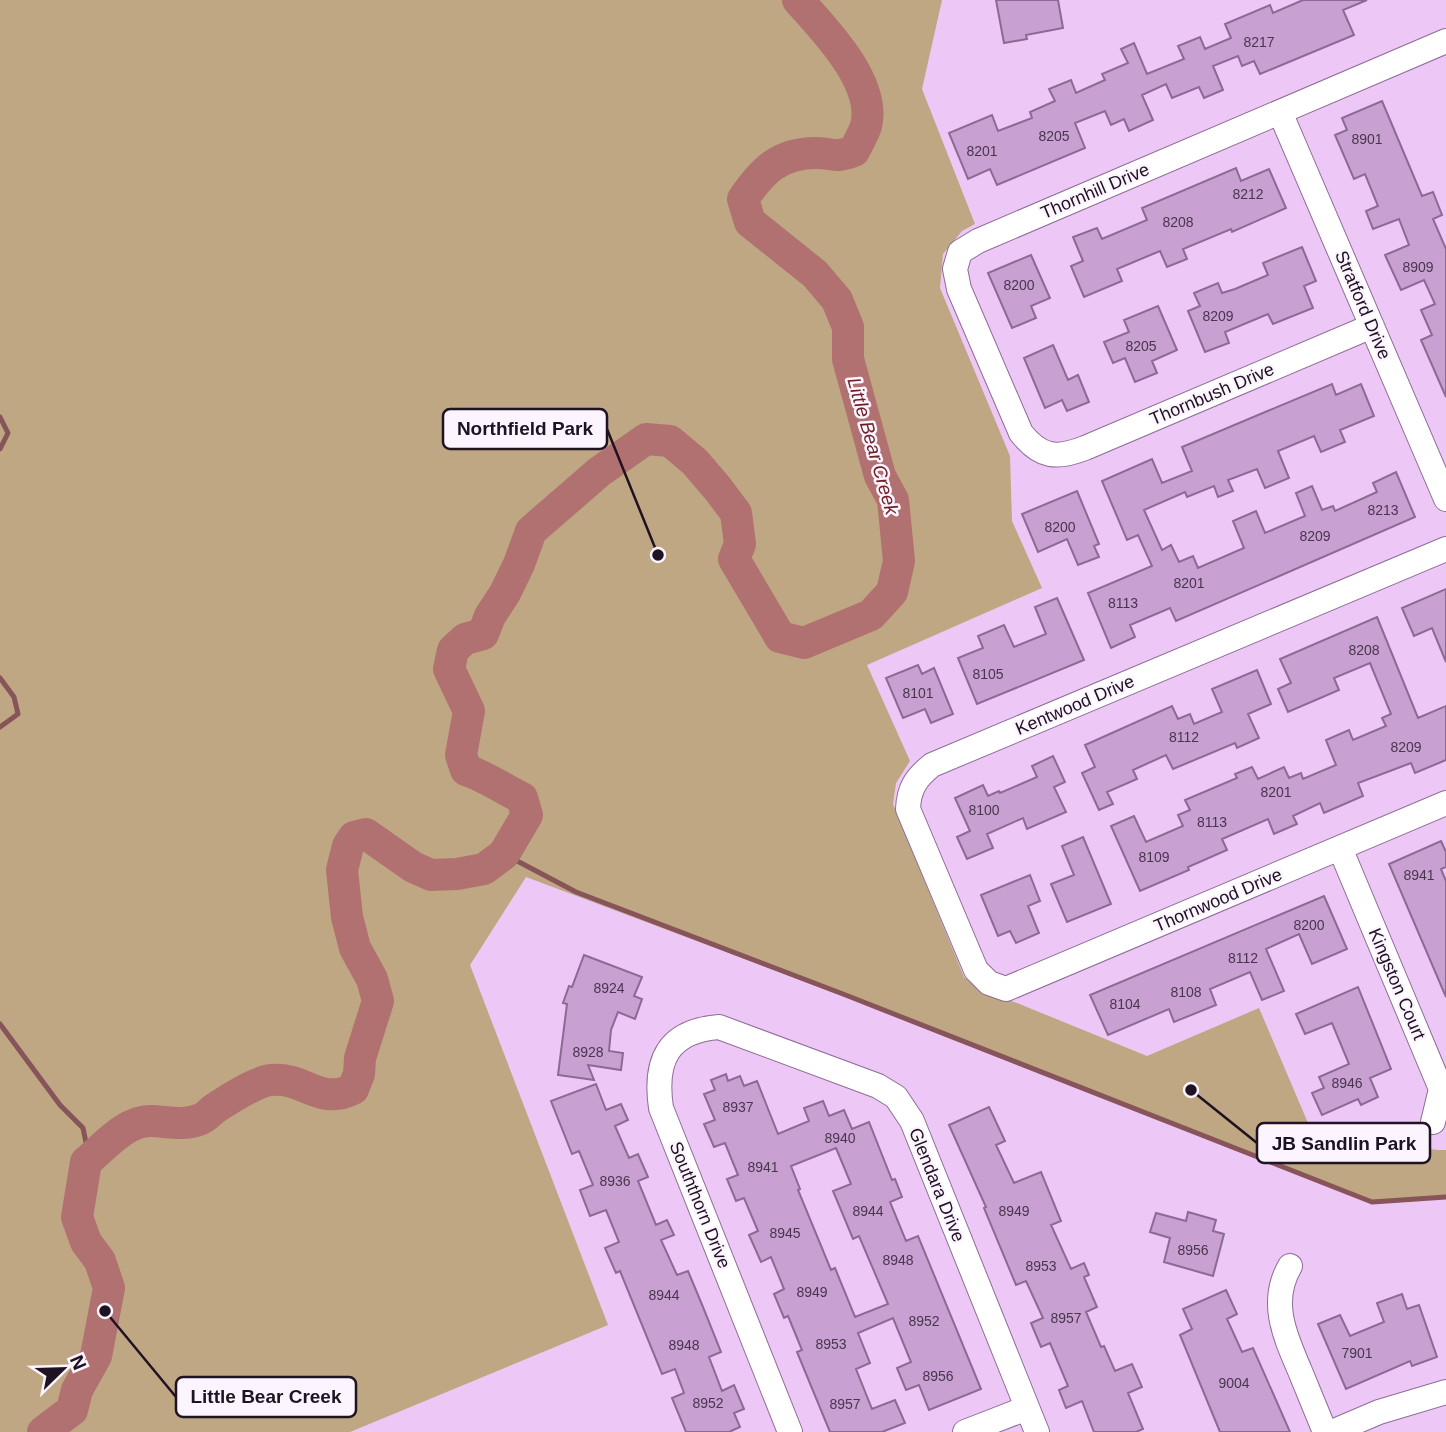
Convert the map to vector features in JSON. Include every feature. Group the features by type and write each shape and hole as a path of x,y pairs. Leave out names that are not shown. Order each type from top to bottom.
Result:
{"street":[{"name":"Thornhill Drive","path":"1050,455 1032,447 1021,433 959,289 955,269 960,252 978,241 1446,41"},
{"name":"Stratford Drive","path":"1280,112 1446,499"},
{"name":"Thornbush Drive","path":"1050,455 1068,455 1372,326"},
{"name":"Kentwood Drive","path":"989,983 976,970 908,808 909,794 917,777 932,765 1446,549"},
{"name":"Thornwood Drive","path":"989,983 1006,989 1021,984 1446,803"},
{"name":"Kingston Court","path":"1340,848 1441,1089 1433,1122"},
{"name":"Souththorn Drive","path":"740,1034 719,1027 703,1028 674,1042 662,1062 658,1082 661,1108 790,1432"},
{"name":"Glendara Drive","path":"740,1034 878,1086 896,1097 906,1109 1037,1432"},
{"path":"1290,1266 1282,1279 1280,1315 1284,1334 1325,1432"},
{"path":"1332,1432 1379,1412 1446,1392"},
{"path":"965,1432 1027,1408"}],"shaded area":[{"path":"0,0 942,0 922,89 975,224 962,231 943,254 940,288 1010,456 1012,521 1042,588 867,665 910,761 896,783 893,804 964,977 981,991 1147,1056 1259,1008 1308,1123 1356,1141 1401,1125 1419,1145 1446,1150 1446,1197 1372,1202 1003,1056 526,877 470,965 608,1325 350,1432 0,1432"}],"building":[{"path":"996,0 1058,0 1063,28 1026,35 1027,39 1004,43"},
{"path":"1303,0 1367,0 1343,10 1354,35 1260,74 1254,61 1242,66 1238,56 1213,66 1223,90 1204,98 1199,87 1172,98 1166,84 1142,95 1153,120 1129,131 1124,119 1111,125 1105,111 1075,123 1085,148 997,185 990,169 968,179 949,133 992,115 998,131 1032,118 1030,112 1055,101 1049,89 1071,80 1076,93 1105,80 1102,74 1128,63 1121,49 1134,43 1147,74 1184,59 1178,46 1200,37 1205,49 1231,38 1225,24 1270,5 1273,13"},
{"path":"1382,101 1422,196 1433,192 1442,215 1433,219 1446,249 1446,397 1421,340 1432,335 1421,310 1435,304 1424,280 1401,290 1385,255 1409,245 1399,219 1373,229 1366,211 1378,206 1365,174 1354,179 1335,135 1347,130 1342,118"},
{"path":"1236,168 1241,181 1269,169 1286,208 1232,232 1231,229 1183,249 1187,259 1167,267 1160,251 1117,269 1122,281 1084,297 1071,266 1083,261 1073,237 1097,228 1102,239 1147,220 1142,208"},
{"path":"1302,247 1316,281 1304,286 1313,308 1273,324 1268,314 1225,332 1229,343 1205,352 1188,311 1200,306 1194,293 1218,283 1222,293 1268,275 1263,263"},
{"path":"1031,255 1050,298 1031,306 1036,318 1012,328 988,273"},
{"path":"1158,306 1177,350 1152,361 1157,373 1135,382 1125,358 1113,363 1104,342 1129,332 1124,320"},
{"path":"1053,345 1068,380 1078,375 1089,402 1067,411 1062,400 1045,408 1024,358"},
{"path":"1332,384 1336,395 1361,384 1374,416 1340,430 1345,442 1321,452 1314,436 1278,451 1289,478 1265,488 1257,469 1228,480 1233,491 1218,497 1214,486 1187,497 1185,492 1144,510 1162,550 1171,545 1179,562 1193,556 1198,568 1244,548 1233,521 1256,511 1265,533 1305,516 1296,493 1312,486 1322,510 1333,506 1335,511 1377,492 1373,483 1396,472 1415,517 1176,621 1170,608 1130,625 1135,637 1111,648 1088,593 1152,566 1138,535 1127,540 1102,481 1152,459 1162,483 1192,471 1182,447"},
{"path":"1077,491 1099,544 1094,546 1099,557 1078,565 1067,539 1038,552 1022,514"},
{"path":"1446,589 1446,662 1432,628 1414,636 1402,608"},
{"path":"1057,598 1084,660 977,704 958,658 983,648 978,636 1004,625 1014,647 1046,634 1035,607"},
{"path":"1377,617 1418,718 1446,706 1446,760 1415,773 1411,763 1358,783 1363,796 1324,813 1320,803 1293,816 1297,824 1274,834 1268,819 1222,839 1227,850 1140,891 1111,826 1134,816 1146,842 1183,826 1178,815 1190,810 1185,800 1237,778 1235,774 1252,767 1258,779 1284,767 1289,778 1301,773 1303,779 1336,765 1326,740 1349,730 1353,740 1386,726 1382,718 1391,714 1370,663 1334,678 1339,690 1288,712 1278,689 1291,683 1280,659"},
{"path":"918,665 922,674 934,668 953,714 931,723 925,709 903,718 886,678"},
{"path":"1257,670 1271,704 1248,714 1259,738 1237,748 1235,743 1173,769 1166,755 1133,770 1137,779 1107,792 1113,804 1099,810 1082,773 1095,767 1085,745 1172,706 1178,719 1190,714 1194,724 1222,712 1212,689"},
{"path":"1053,756 1065,782 1054,787 1066,812 1027,829 1023,818 987,834 993,848 967,859 957,837 970,831 955,798 983,785 988,796 999,791 1000,793 1037,777 1032,766"},
{"path":"1083,837 1111,904 1067,922 1051,884 1074,875 1062,846"},
{"path":"1441,841 1446,852 1446,867 1441,869 1446,881 1446,997 1389,864"},
{"path":"1030,875 1040,901 1028,906 1039,933 1016,943 1010,931 998,936 981,895"},
{"path":"1324,896 1347,949 1312,964 1299,934 1266,949 1284,991 1262,1000 1250,972 1210,989 1216,1005 1174,1022 1169,1009 1108,1035 1090,995"},
{"path":"584,955 642,977 634,996 642,999 635,1019 618,1012 611,1030 609,1051 623,1053 621,1070 588,1065 594,1080 558,1075 567,1004 563,1003"},
{"path":"1358,987 1391,1069 1370,1078 1378,1097 1361,1105 1358,1099 1322,1115 1312,1093 1324,1088 1319,1077 1349,1064 1332,1023 1305,1034 1296,1014"},
{"path":"726,1074 728,1081 740,1076 744,1086 757,1081 778,1134 809,1121 804,1108 823,1101 829,1116 844,1110 852,1129 869,1122 892,1180 895,1179 902,1197 890,1202 906,1241 918,1236 981,1389 929,1410 919,1385 906,1390 897,1368 911,1362 893,1318 858,1333 870,1363 856,1369 872,1409 895,1400 905,1423 882,1432 830,1432 797,1352 802,1350 788,1316 784,1318 774,1294 784,1289 771,1257 761,1262 749,1235 758,1231 744,1198 736,1201 727,1179 738,1175 725,1143 714,1147 704,1124 715,1120 704,1094 715,1090 711,1080","holes":["836,1148 851,1184 833,1191 853,1239 859,1236 888,1304 855,1317 835,1268 831,1270 791,1166"]},
{"path":"596,1084 606,1110 621,1104 628,1120 615,1126 629,1158 638,1154 648,1177 638,1181 656,1225 667,1220 674,1235 661,1240 677,1275 688,1271 703,1307 721,1352 709,1357 722,1391 734,1385 744,1409 734,1413 740,1427 729,1432 686,1432 672,1398 684,1393 675,1369 662,1374 620,1271 616,1273 605,1248 619,1242 606,1210 590,1216 580,1190 593,1185 579,1151 572,1154 551,1101"},
{"path":"989,1107 1005,1141 996,1145 1014,1183 1041,1172 1061,1221 1051,1225 1071,1269 1084,1263 1089,1275 1084,1277 1097,1307 1086,1312 1101,1347 1104,1346 1115,1371 1132,1364 1142,1387 1128,1393 1143,1429 1136,1432 1094,1432 1082,1401 1066,1408 1059,1390 1068,1386 1050,1343 1041,1347 1031,1323 1043,1318 1026,1281 1016,1285 984,1208 986,1207 949,1125"},
{"path":"1188,1212 1216,1220 1213,1231 1224,1234 1213,1276 1164,1262 1170,1238 1150,1232 1156,1213 1186,1221"},
{"path":"1226,1290 1237,1314 1227,1319 1242,1352 1253,1348 1290,1432 1220,1432 1180,1335 1192,1329 1183,1309"},
{"path":"1402,1294 1407,1309 1419,1305 1437,1357 1412,1366 1410,1361 1346,1389 1318,1324 1340,1315 1350,1336 1384,1322 1377,1303"}],"waterway":[{"name":"Little Bear Creek","path":"43,1432 72,1410 77,1390 96,1356 109,1288 100,1261 86,1242 77,1217 86,1162 134,1124 195,1121 265,1081 283,1080 331,1094 353,1089 378,1001 372,979 355,948 347,917 342,870 348,846 354,837 366,834 413,867 431,875 457,874 484,869 504,854 527,815 522,798 466,770 461,755 469,711 449,669 453,650 465,639 483,634 519,564 531,531 599,472 646,439 670,441 695,462 736,513 740,544 734,559 780,637 804,643 871,615 892,592 899,561 893,500 880,476 848,359 848,327 837,300 815,274 750,222 743,199 757,180 782,160 803,154 838,155 854,151 866,126 864,92 856,75 834,42 798,0"},
{"path":"0,417 8,433 0,449"},
{"path":"0,678 14,697 18,714 0,727"},
{"path":"504,854 576,892 1372,1202 1446,1197"},
{"path":"0,1024 60,1105 83,1128 88,1152 86,1162"}],"place":[{"name":"Northfield Park","path":"658,555"},
{"name":"JB Sandlin Park","path":"1191,1090"},
{"name":"Little Bear Creek","path":"105,1311"}]}
